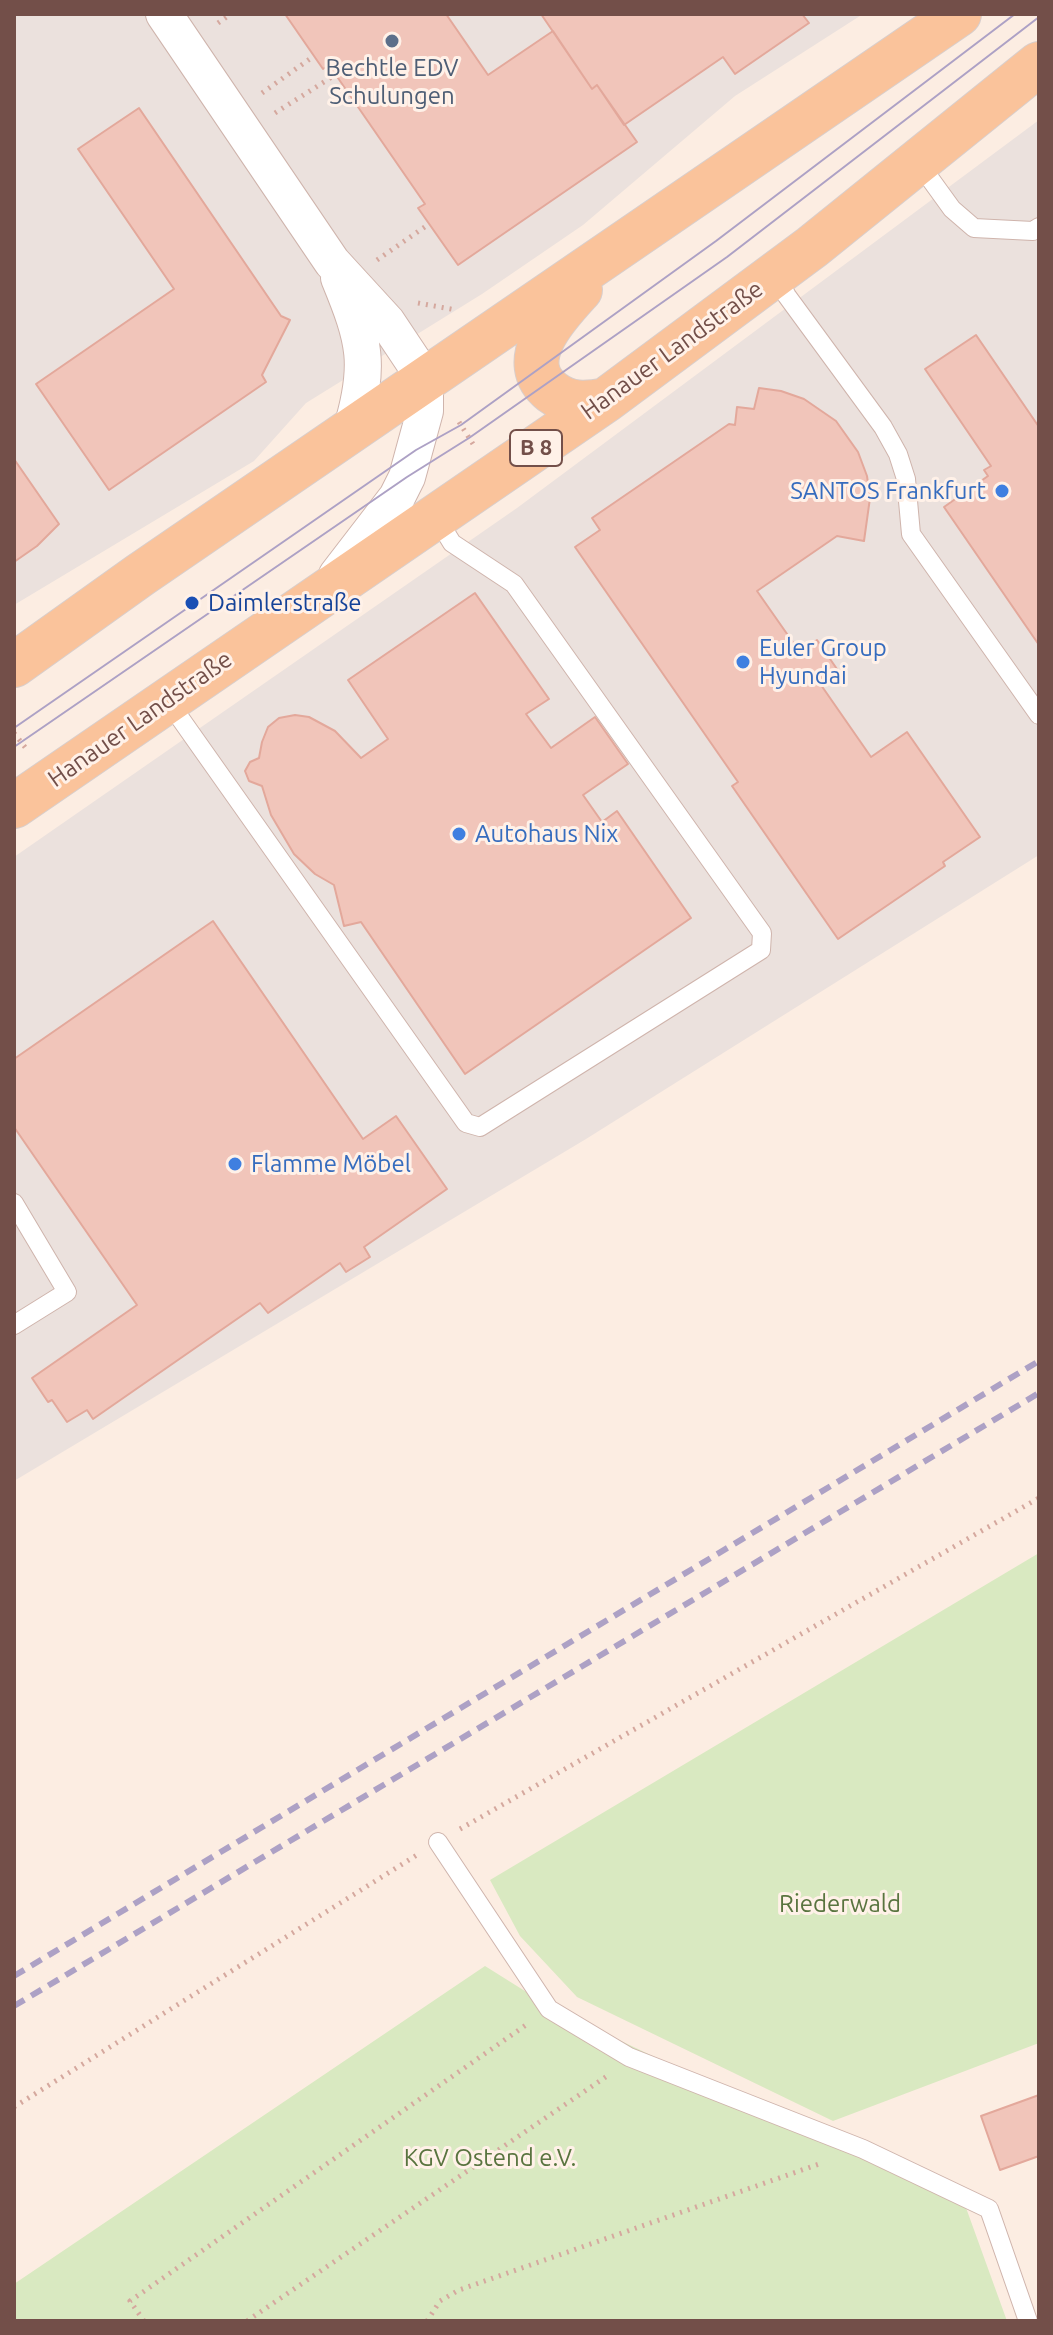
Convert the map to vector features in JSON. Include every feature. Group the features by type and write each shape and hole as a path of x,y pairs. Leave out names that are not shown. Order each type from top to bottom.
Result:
{"main road":[{"path":"14,665 140,575 959,14"},
{"name":"Hanauer Landstraße","path":"14,806 606,400 775,275 1039,64"},
{"path":"606,400 587,404 561,399 544,385 536,370 538,348 544,334 616,249"}],"street":[{"path":"164,14 332,262 387,322 425,379 427,397 421,432 407,477 397,497 345,567 312,602"},
{"path":"332,262 353,314 363,360 363,393 351,431"}],"lane":[{"path":"917,161 952,209 974,228 1033,231 1039,227"},
{"path":"775,275 883,427 898,454 906,479 911,534 1039,715"},
{"path":"167,700 466,1123 480,1127 761,950 762,933 514,584 452,543 436,517"},
{"path":"14,1203 67,1292 14,1325"},
{"path":"438,1842 549,2009 629,2057 863,2149 989,2209 1028,2321"}],"path":[{"path":"218,23 231,14"},
{"path":"261,94 314,56"},
{"path":"274,113 335,75"},
{"path":"373,263 429,224"},
{"path":"456,418 480,453"},
{"path":"14,2107 438,1842 1039,1498"},
{"path":"144,2321 130,2301 529,2023"},
{"path":"247,2321 621,2066 629,2057"},
{"path":"427,2321 440,2301 459,2290 863,2149"}],"shaded area":[{"path":"14,14 863,14 735,96 583,225 482,294 306,403 254,461 14,605"},
{"path":"1039,120 1039,855 586,1139 14,1481 14,857 517,508"}],"green space":[{"name":"Riederwald","path":"1039,1553 1039,2043 833,2121 577,1997 520,1936 490,1880"},
{"name":"KGV Ostend e.V.","path":"485,1966 552,2008 965,2205 1007,2321 14,2321 14,2284"}],"building":[{"path":"285,14 446,14 488,75 553,31 592,89 597,85 637,142 458,265 418,208 425,204 329,65 323,69"},
{"path":"541,14 802,14 809,23 735,74 723,57 624,125 597,85 592,89"},
{"path":"139,108 281,316 290,320 262,375 266,382 109,490 36,384 174,289 78,149"},
{"name":"SANTOS Frankfurt","path":"976,335 1039,427 1039,645 944,507 988,476 984,470 991,466 925,369"},
{"name":"Euler Group Hyundai","path":"759,388 804,399 836,421 858,452 867,476 870,498 864,541 837,536 757,591 799,651 817,640 839,672 821,685 871,757 907,732 980,837 943,862 945,866 838,939 732,786 738,782 575,547 600,530 592,518 729,424 735,425 737,407 754,409"},
{"path":"14,459 59,524 37,546 14,562"},
{"path":"475,593 549,699 526,714 551,748 595,717 628,764 583,795 602,822 617,811 691,918 465,1074 361,922 344,926 334,885 315,874 294,854 271,815 262,786 249,781 245,771 250,762 259,758 268,727 279,718 295,715 309,717 335,731 361,758 388,739 348,680"},
{"name":"Flamme Möbel","path":"213,921 363,1139 396,1116 447,1189 364,1247 370,1257 346,1272 340,1263 268,1313 260,1303 93,1419 87,1410 67,1422 52,1400 48,1402 32,1378 137,1305 14,1127 14,1059"},
{"path":"1039,2095 1039,2156 1000,2170 981,2116"}],"tram line":[{"path":"14,728 416,450 461,425 716,241 1015,14"},
{"path":"14,747 407,477 469,438 727,257 1039,17"}],"railway":[{"path":"14,1976 1039,1361"},
{"path":"14,2006 1039,1393"}],"place":[{"name":"Bechtle EDV Schulungen","path":"392,41"},
{"name":"SANTOS Frankfurt","path":"1002,491"},
{"name":"Daimlerstraße","path":"192,603"},
{"name":"Euler Group Hyundai","path":"743,662"},
{"name":"Autohaus Nix","path":"459,834"},
{"name":"Flamme Möbel","path":"235,1164"}]}
